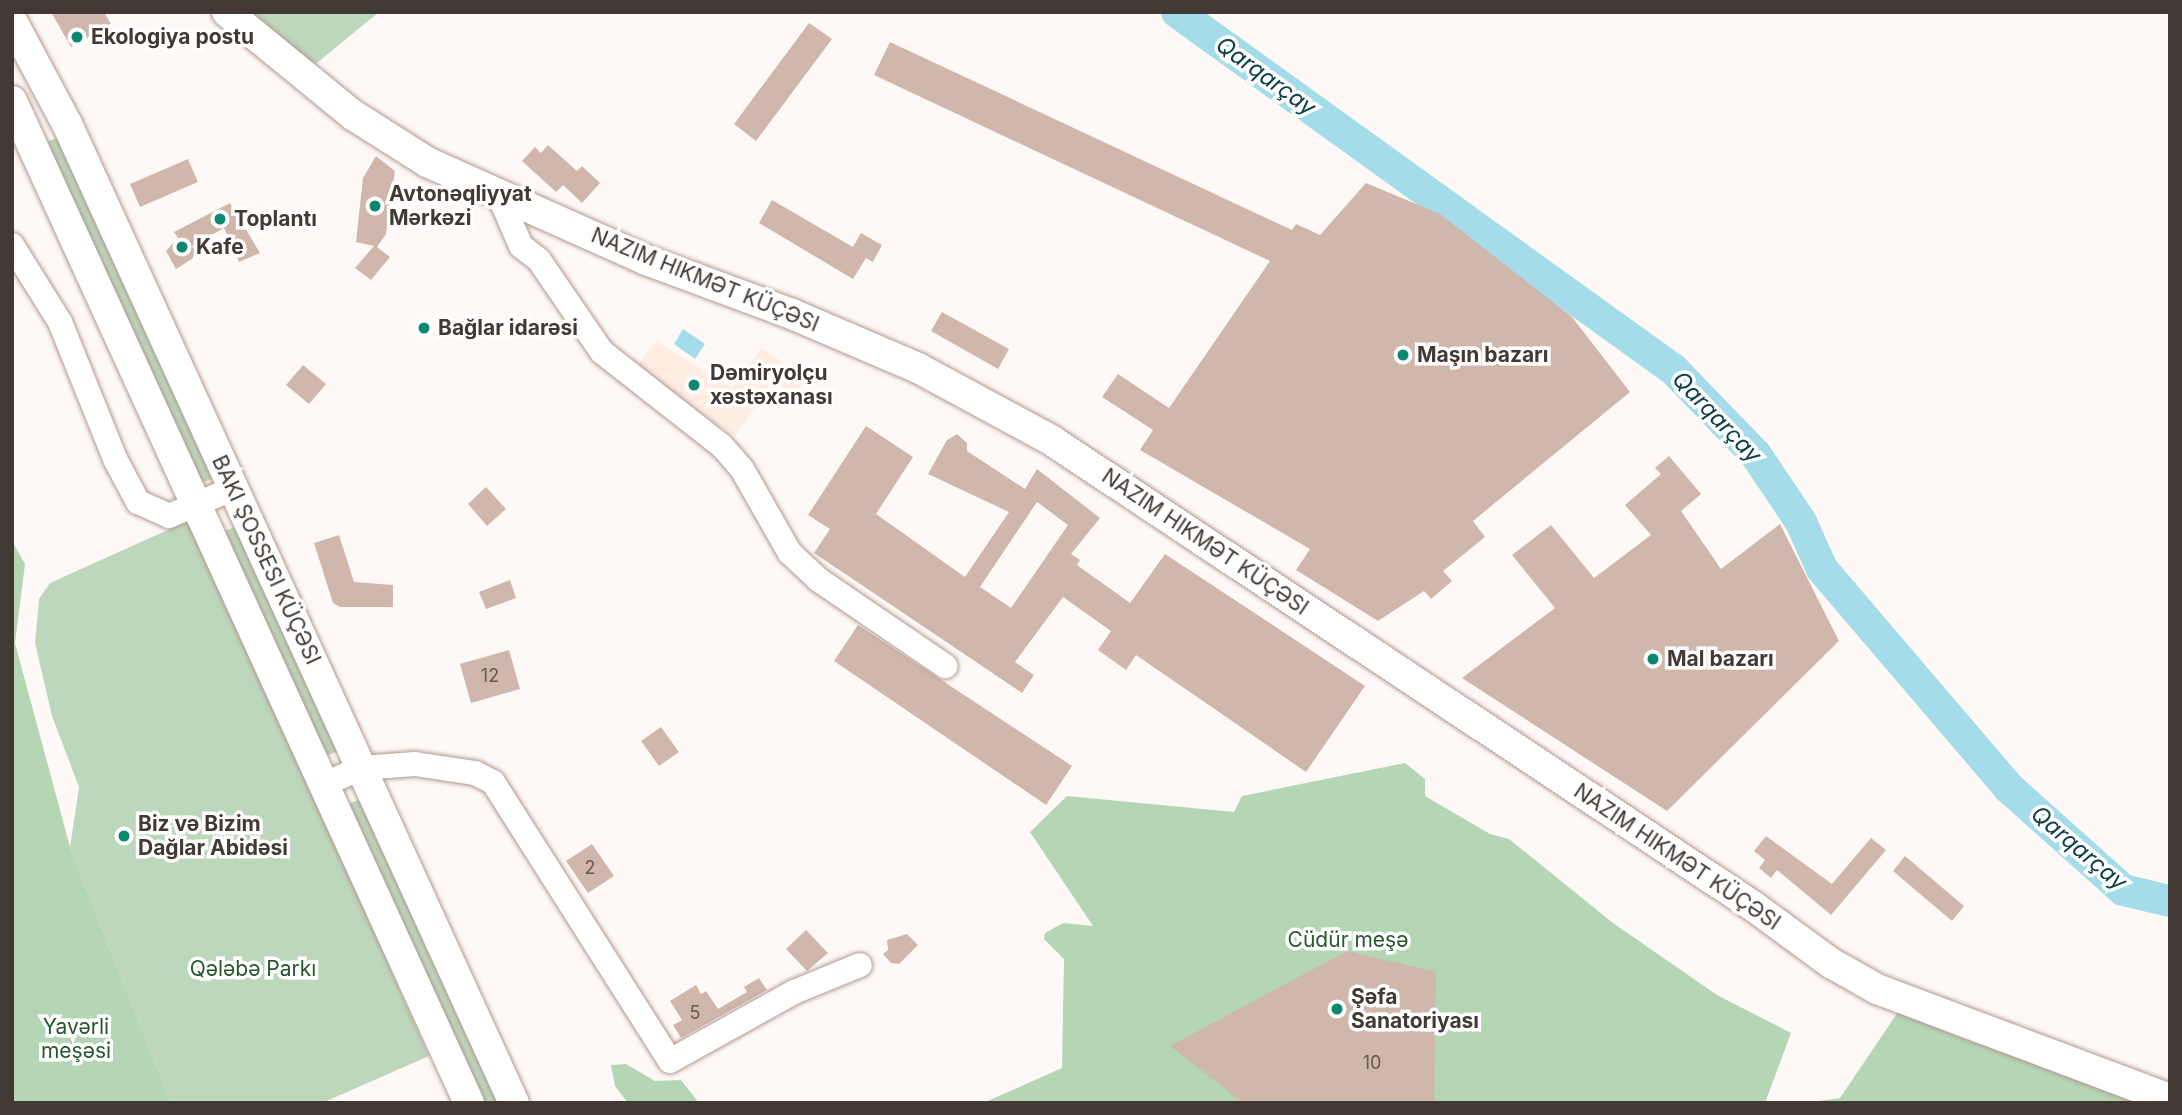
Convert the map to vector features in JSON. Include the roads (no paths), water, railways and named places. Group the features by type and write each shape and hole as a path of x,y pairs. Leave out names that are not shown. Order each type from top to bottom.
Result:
{"main road":[{"name":"NAZIM HIKMƏT KÜÇƏSI","path":"227,12 386,138 498,193 646,260 792,314 957,386 1051,440 1753,906 1831,963 1877,989 1993,1036 2170,1099"},
{"path":"12,21 67,124 514,1103"},
{"path":"12,102 469,1103"}],"street":[{"path":"498,193 520,246 539,260 602,352 722,446 742,469 790,553 819,580 945,666"},
{"path":"12,245 60,322 115,459 138,502 169,516 234,488"},
{"path":"325,785 361,768 441,766 493,782 670,1060 794,992 860,964"}],"water":[{"path":"683,329 705,344 695,359 674,344"}],"waterway":[{"name":"Qarqarçay","path":"1177,12 1674,370 1756,455 1801,522 1822,569 2008,787 2123,890 2170,901"}],"place":[{"name":"Ekologiya postu","path":"77,37"},
{"name":"Avtonəqliyyat Mərkəzi","path":"375,206"},
{"name":"Toplantı","path":"220,219"},
{"name":"Kafe","path":"182,247"},
{"name":"Bağlar idarəsi","path":"424,328"},
{"name":"Maşın bazarı","path":"1403,355"},
{"name":"Dəmiryolçu xəstəxanası","path":"694,385"},
{"name":"Mal bazarı","path":"1653,659"},
{"name":"Biz və Bizim Dağlar Abidəsi","path":"124,836"},
{"name":"Şəfa Sanatoriyası","path":"1337,1009"}],"park label":[{"name":"Cüdür meşə","path":"1348,940"},
{"name":"Qələbə Parkı","path":"253,969"},
{"name":"Yavərli meşəsi","path":"76,1039"}]}
